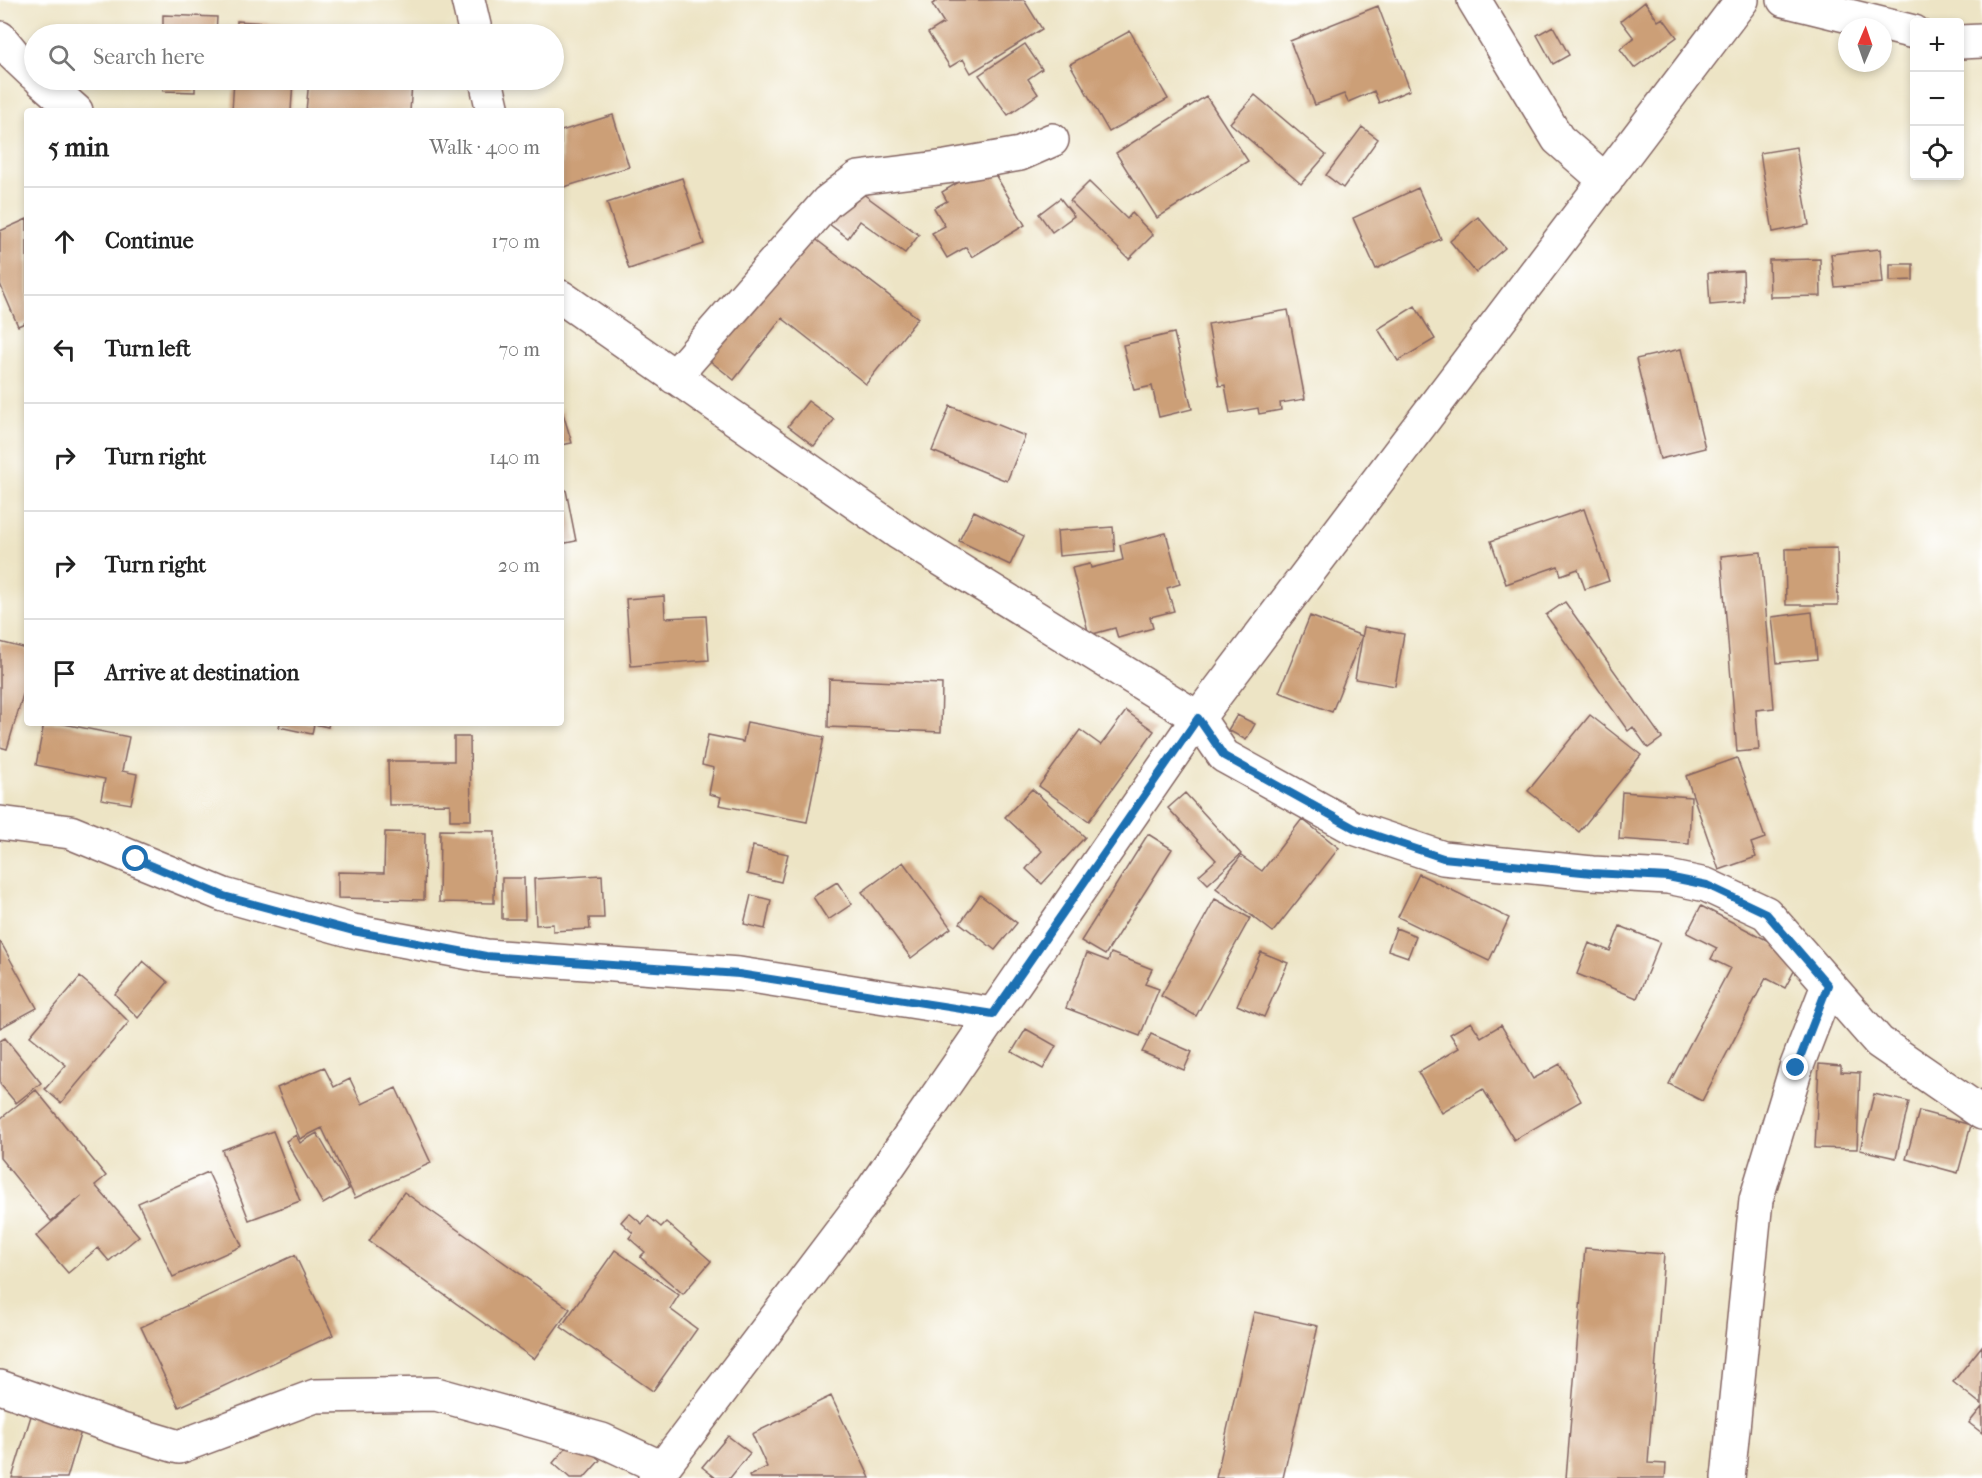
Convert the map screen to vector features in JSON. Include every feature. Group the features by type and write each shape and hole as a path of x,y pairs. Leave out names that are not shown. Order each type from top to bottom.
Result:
{"street":[{"path":"468,0 474,24"},
{"path":"1474,0 1558,139 1606,181"},
{"path":"0,1387 122,1430 179,1447 315,1396 436,1394 602,1440 659,1473 868,1196 1198,718 1742,0"},
{"path":"1784,0 1910,31"},
{"path":"0,39 24,65"},
{"path":"1964,42 1982,41"},
{"path":"52,90 73,108"},
{"path":"488,90 492,108"},
{"path":"674,377 827,202 858,178 946,167 1020,154 1052,140"},
{"path":"564,299 898,533 1198,718 1224,756 1354,828 1443,858 1592,873 1668,877 1707,885 1766,913 1879,1042 1982,1113"},
{"path":"0,823 70,832 224,896 353,931 486,956 739,974 993,1014"},
{"path":"1728,1478 1756,1200 1796,1068 1828,985"}],"building":[{"path":"939,0 1024,0 1042,29 971,73 963,59 950,67 928,33 944,23 932,4"},
{"path":"1645,2 1658,21 1663,18 1677,37 1634,68 1620,49 1634,38 1621,21"},
{"path":"1378,6 1410,90 1379,103 1374,91 1348,102 1344,94 1315,105 1290,41"},
{"path":"163,15 217,17 217,24 163,24"},
{"path":"237,21 281,24 237,24"},
{"path":"1553,26 1569,55 1553,64 1537,35"},
{"path":"1130,31 1168,99 1109,132 1070,64"},
{"path":"1025,44 1042,69 1028,79 1038,94 1008,115 979,75"},
{"path":"195,90 195,92 163,91"},
{"path":"233,90 292,90 291,108 232,108"},
{"path":"308,90 412,90 410,108 306,108"},
{"path":"1255,95 1326,155 1301,184 1230,123"},
{"path":"1206,96 1248,161 1157,218 1116,153"},
{"path":"613,115 629,167 564,187 564,130"},
{"path":"1362,127 1378,139 1343,188 1326,175"},
{"path":"1796,147 1809,225 1773,232 1760,153"},
{"path":"989,164 1025,225 972,257 966,247 947,258 932,233 945,226 934,208 947,201 942,192"},
{"path":"682,178 704,244 629,269 607,203"},
{"path":"1089,182 1127,219 1132,213 1153,235 1129,259 1070,201"},
{"path":"855,188 919,235 905,253 860,221 848,238 829,224"},
{"path":"1418,188 1441,239 1376,269 1353,218"},
{"path":"1060,198 1074,216 1052,232 1039,214"},
{"path":"1478,217 1505,248 1476,273 1450,241"},
{"path":"24,220 24,323 18,326 0,284 0,231"},
{"path":"809,234 918,318 866,384 782,318 734,380 709,360"},
{"path":"1880,249 1883,283 1835,287 1831,254"},
{"path":"1820,259 1821,296 1770,297 1769,260"},
{"path":"1890,264 1913,264 1913,280 1890,281"},
{"path":"1743,271 1744,302 1710,305 1708,273"},
{"path":"1415,306 1435,339 1398,361 1378,329"},
{"path":"1288,310 1305,399 1280,403 1281,410 1259,414 1258,408 1230,413 1225,385 1219,386 1208,324"},
{"path":"1174,333 1192,409 1159,417 1152,386 1134,390 1123,345"},
{"path":"1681,349 1705,448 1660,459 1636,359"},
{"path":"808,401 834,420 814,446 788,426"},
{"path":"950,406 1025,436 1007,481 932,451"},
{"path":"564,417 572,443 564,444"},
{"path":"564,490 566,490 576,541 564,543"},
{"path":"1584,509 1609,581 1585,589 1578,569 1561,575 1558,566 1506,584 1491,541"},
{"path":"974,511 1024,536 1010,565 959,541"},
{"path":"1113,527 1115,551 1059,556 1057,531"},
{"path":"1166,533 1180,584 1167,588 1174,611 1150,617 1153,628 1118,638 1115,628 1089,635 1072,568 1090,564 1091,568 1123,560 1120,545"},
{"path":"1837,548 1838,605 1786,605 1785,549"},
{"path":"1761,552 1774,708 1756,710 1759,750 1737,752 1721,556"},
{"path":"664,596 665,618 706,616 709,660 631,666 626,599"},
{"path":"1565,602 1662,738 1648,748 1633,727 1628,731 1546,615"},
{"path":"1812,612 1817,659 1777,663 1772,617"},
{"path":"1310,616 1362,636 1332,712 1279,692"},
{"path":"1364,627 1404,634 1395,686 1355,679"},
{"path":"0,642 24,648 24,691 7,749 0,747"},
{"path":"829,679 942,684 941,732 828,727"},
{"path":"1126,711 1154,731 1089,821 1039,786 1080,730 1101,745"},
{"path":"1237,715 1255,724 1246,740 1228,730"},
{"path":"1590,715 1641,755 1579,832 1528,791"},
{"path":"747,722 824,737 807,822 719,805 721,797 709,794 714,768 702,765 708,735 743,742"},
{"path":"43,726 74,726 129,737 122,771 137,774 131,804 101,799 105,779 36,765"},
{"path":"279,726 314,726 312,734"},
{"path":"454,737 470,737 471,820 450,820 450,804 389,805 388,761 454,761"},
{"path":"1737,758 1765,838 1751,843 1756,857 1719,870 1686,776"},
{"path":"1032,789 1085,837 1042,884 1026,869 1042,851 1005,817"},
{"path":"1622,792 1691,797 1689,844 1619,839"},
{"path":"1185,793 1241,854 1208,884 1199,875 1216,860 1168,808"},
{"path":"1302,819 1339,848 1273,932 1216,888 1241,856 1262,871"},
{"path":"440,830 495,831 494,903 439,902"},
{"path":"385,832 425,833 424,900 338,898 338,872 384,873"},
{"path":"1148,834 1172,849 1105,955 1081,941"},
{"path":"753,846 788,854 781,882 747,874"},
{"path":"903,862 951,928 911,958 862,892"},
{"path":"1419,874 1509,918 1489,961 1398,917"},
{"path":"602,875 604,918 589,918 590,929 553,931 553,924 536,925 534,879"},
{"path":"502,878 524,878 525,919 502,919"},
{"path":"837,882 852,904 828,920 813,897"},
{"path":"751,895 771,900 765,929 744,924"},
{"path":"980,895 1017,923 995,950 960,923"},
{"path":"1215,899 1250,918 1196,1016 1161,996"},
{"path":"1701,906 1801,958 1785,988 1766,978 1702,1101 1669,1084 1730,968 1711,959 1717,948 1687,933"},
{"path":"1620,926 1660,942 1637,998 1577,974 1589,943 1610,951"},
{"path":"1396,928 1416,936 1408,957 1388,950"},
{"path":"0,941 37,1008 0,1028"},
{"path":"1261,952 1288,963 1264,1017 1237,1005"},
{"path":"1087,953 1108,961 1111,953 1152,969 1145,984 1159,989 1140,1036 1066,1008"},
{"path":"143,961 168,982 138,1018 115,994"},
{"path":"80,977 129,1022 61,1103 45,1089 66,1065 30,1036"},
{"path":"1471,1022 1481,1037 1501,1025 1533,1079 1560,1064 1581,1101 1514,1140 1483,1089 1442,1113 1418,1072 1459,1048 1450,1034"},
{"path":"1026,1029 1056,1046 1043,1069 1012,1052"},
{"path":"1151,1034 1192,1052 1184,1070 1142,1052"},
{"path":"5,1038 41,1083 16,1103 0,1084 0,1041"},
{"path":"1819,1064 1841,1066 1841,1072 1860,1073 1857,1149 1815,1148"},
{"path":"324,1067 334,1087 350,1079 362,1104 396,1088 431,1163 355,1198 322,1128 300,1139 277,1088"},
{"path":"36,1090 106,1176 95,1185 139,1236 109,1261 98,1248 68,1273 36,1236 82,1196 51,1221 0,1158 0,1119"},
{"path":"1874,1094 1909,1102 1896,1158 1860,1150"},
{"path":"1919,1111 1971,1125 1958,1173 1906,1159"},
{"path":"273,1131 300,1201 249,1220 222,1150"},
{"path":"317,1133 349,1189 323,1204 286,1141 296,1135 300,1143"},
{"path":"208,1172 242,1246 173,1277 138,1203"},
{"path":"404,1192 570,1309 534,1359 369,1241"},
{"path":"629,1213 642,1224 648,1216 661,1227 666,1222 711,1261 683,1294 640,1257 645,1252 629,1238 633,1233 621,1222"},
{"path":"1585,1248 1664,1254 1648,1463 1666,1464 1665,1478 1566,1478"},
{"path":"615,1250 679,1295 670,1309 697,1329 653,1391 561,1327"},
{"path":"295,1255 333,1335 179,1407 141,1327"},
{"path":"1254,1312 1318,1326 1283,1478 1216,1478"},
{"path":"1982,1346 1982,1405 1953,1382"},
{"path":"831,1396 870,1478 750,1478 749,1476 767,1467 752,1434"},
{"path":"34,1406 84,1421 67,1478 12,1478"},
{"path":"1982,1407 1982,1433 1969,1423"},
{"path":"728,1436 750,1453 730,1478 716,1478 702,1467"},
{"path":"574,1438 600,1460 584,1478 570,1478 553,1463"}],"route":[{"path":"136,859 224,896 353,931 486,956 739,974 993,1014 1198,718 1224,756 1354,828 1443,858 1592,873 1668,877 1707,885 1766,913 1828,985 1796,1068"}]}
